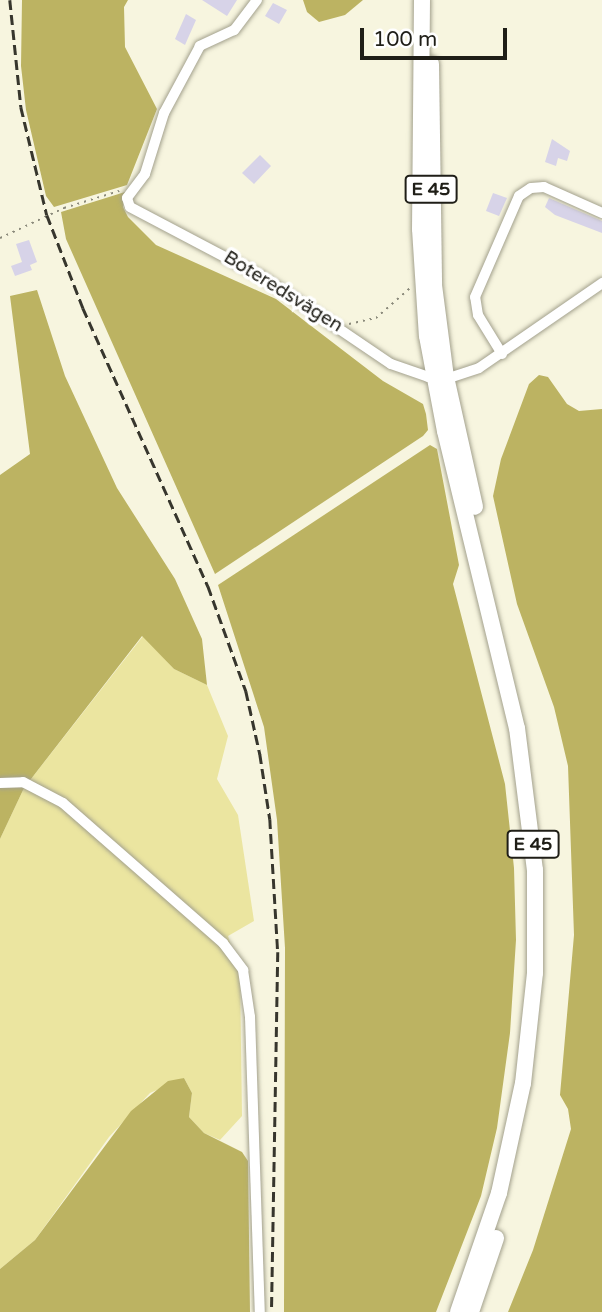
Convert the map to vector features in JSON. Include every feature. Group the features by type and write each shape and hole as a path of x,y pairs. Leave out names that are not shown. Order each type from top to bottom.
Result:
{"highway":[{"name":"E 45","path":"422,0 419,229 440,377 517,729 535,870 535,973 523,1083 499,1193 458,1312"},
{"name":"E 45","path":"432,0 432,229 440,377 526,726 544,869 543,972 532,1085 509,1194 471,1312"}],"street":[{"path":"134,187 145,174 164,113 200,46 233,30 257,0"},
{"name":"Boteredsvägen","path":"134,187 127,198 130,207 261,276 391,364 440,377"},
{"path":"502,354 475,303 477,287 519,196 531,188 544,187 602,214"},
{"path":"440,377 479,368 602,283"},
{"path":"0,783 23,782 63,803 223,943 243,970 250,1017 260,1312"}],"path":[{"path":"0,238 64,208 134,187"}],"shaded area":[{"path":"22,0 128,0 124,7 125,47 157,109 127,185 54,207 46,196 26,110 21,66"},
{"path":"303,0 363,0 345,15 319,22 307,12"},
{"path":"125,192 123,207 128,217 156,245 276,299 383,381 423,404 426,414 428,430 423,436 215,574 66,239 61,212"},
{"path":"37,290 65,376 117,488 175,579 202,639 207,685 174,669 142,636 24,788 0,839 0,475 30,454 10,296"},
{"path":"539,375 548,377 567,404 579,411 602,409 602,1312 508,1312 533,1250 571,1129 568,1109 560,1095 574,935 568,766 554,707 517,604 493,496 501,459 529,384"},
{"path":"430,445 437,449 459,565 453,584 505,784 514,868 516,940 510,1033 497,1128 481,1196 436,1312 284,1312 285,948 277,820 264,727 218,585"},
{"path":"143,636 174,669 207,685 228,736 217,779 238,815 254,921 228,936 240,975 242,1116 220,1140 204,1133 189,1117 192,1093 184,1078 150,1093 109,1137 35,1240 0,1269 0,839 24,788"},
{"path":"184,1078 192,1093 189,1117 204,1133 242,1152 248,1161 250,1312 0,1312 0,1269 35,1240 131,1111 168,1081"}],"building":[{"path":"202,0 237,0 227,16"},
{"path":"273,3 287,10 279,24 265,16"},
{"path":"186,14 196,20 185,45 175,39"},
{"path":"552,139 570,151 567,161 558,158 556,166 545,162"},
{"path":"260,155 271,166 254,184 242,173"},
{"path":"493,193 507,198 499,216 486,211"},
{"path":"549,198 602,221 602,233 555,215 545,207"},
{"path":"29,240 37,262 30,265 32,270 15,276 11,266 22,262 16,244"}],"railway":[{"path":"10,0 21,107 47,215 83,308 208,586 246,691 260,754 270,819 278,952 272,1312"}]}
